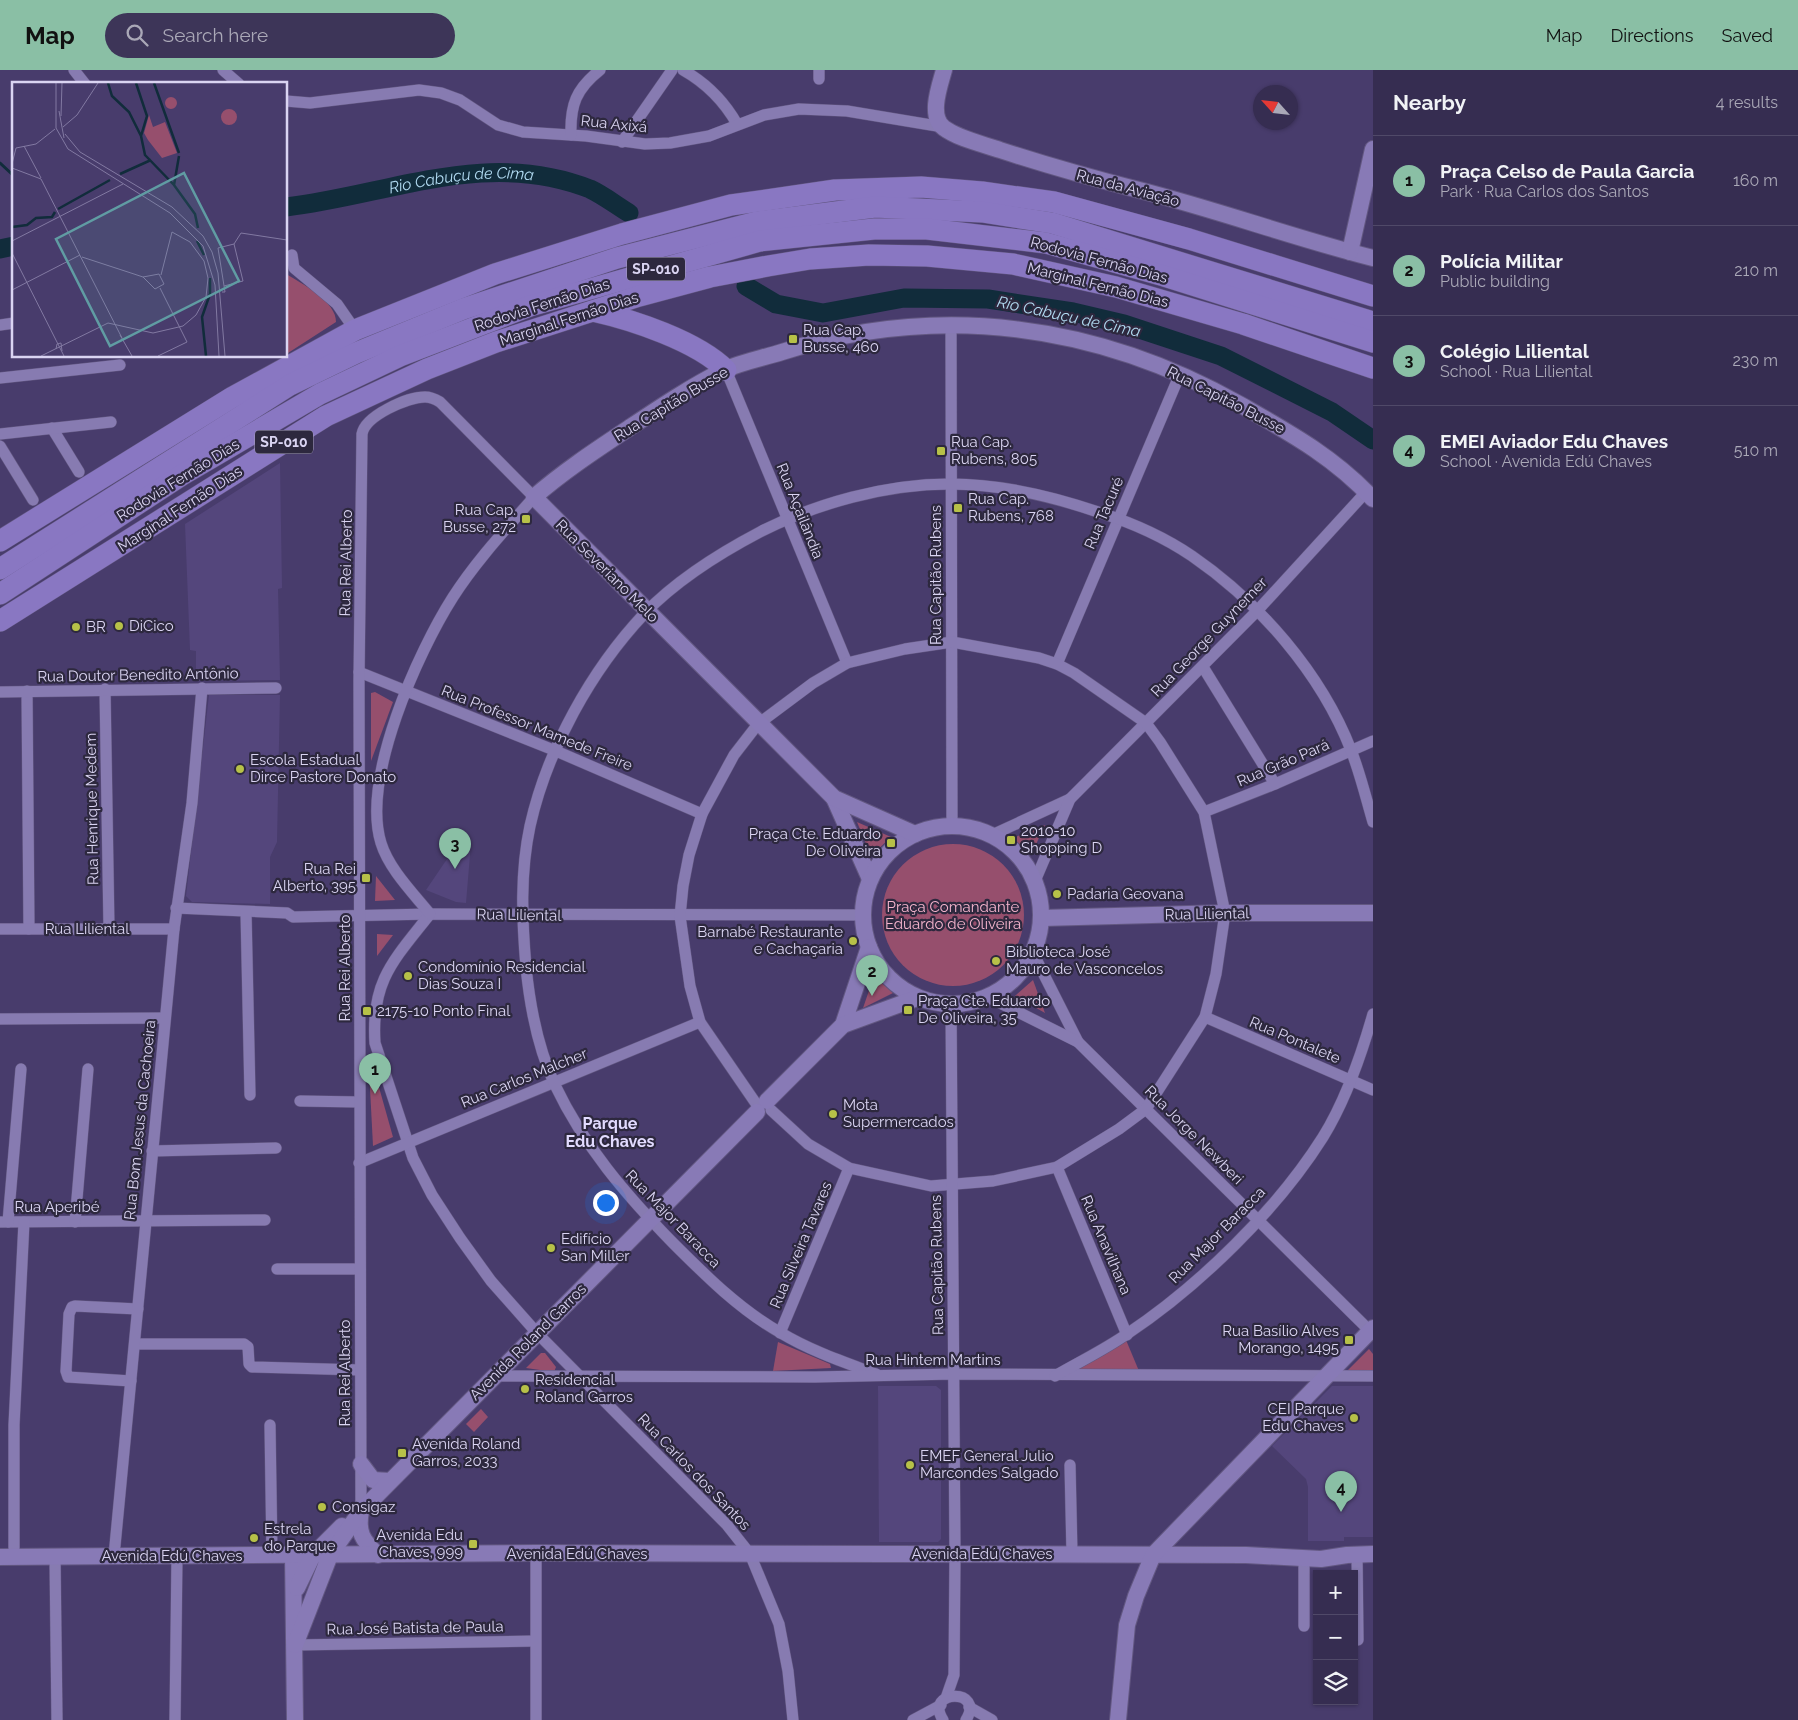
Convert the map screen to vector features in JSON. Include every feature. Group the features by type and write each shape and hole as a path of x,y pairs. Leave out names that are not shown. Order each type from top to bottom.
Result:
{"highway":[{"path":"0,541 232,398 355,330 459,287 622,234 732,204 835,190 921,188 982,192 1054,202 1190,239 1373,296"},
{"name":"Rodovia Fernão Dias","path":"0,569 290,385 326,366 463,309 617,258 757,222 876,207 928,208 991,213 1052,223 1373,322"},
{"name":"Rodovia Fernão Dias","path":"0,594 182,475 320,394 400,356 530,306 760,241 874,229 927,229 1046,243 1164,276 1373,342"},
{"name":"Marginal Fernão Dias","path":"0,621 326,416 460,356 496,342 710,277 810,259 868,255 988,260 1047,270 1116,287 1251,327 1373,368"},
{"path":"593,311 621,317 660,332 708,355 726,370"}],"street":[{"path":"74,70 83,82"},
{"path":"223,70 237,82"},
{"path":"571,135 571,116 575,100 586,82 600,70"},
{"path":"622,142 672,70"},
{"path":"682,70 703,82 726,106 737,124"},
{"path":"943,127 936,108 944,70"},
{"name":"Rua Axixá","path":"288,101 310,103 419,90 441,93 460,100 482,116 509,128 537,134 571,135 645,144 690,140 709,136 737,124 781,110 821,109 847,111 943,127"},
{"name":"Rua da Aviação","path":"943,127 976,142 1095,180 1206,209 1284,234 1373,258"},
{"path":"1350,252 1373,149"},
{"path":"292,255 294,268 337,304 355,330"},
{"name":"Rua Capitão Busse","path":"430,914 387,856 381,843 378,826 378,780 382,761 421,656 453,596 484,554 534,497 587,456 670,401 726,370 843,335 893,328 951,324 994,326 1068,337 1097,344 1180,374 1226,397 1334,462 1370,496"},
{"name":"Rua Capitão Rubens","path":"951,324 952,826"},
{"path":"0,378 120,365"},
{"name":"Rua Açailândia","path":"726,370 848,664"},
{"name":"Rua Tacuré","path":"1056,664 1180,374"},
{"name":"Rua Severiano Melo","path":"365,426 376,416 402,404 418,398 433,398 834,798"},
{"path":"0,434 111,422"},
{"name":"Rua Rei Alberto","path":"361,1511 359,672 362,444 365,426"},
{"path":"52,428 79,472"},
{"path":"0,446 33,500"},
{"name":"Rua Major Baracca","path":"876,1374 809,1348 780,1333 718,1287 650,1219 600,1162 553,1082 531,1008 521,916 529,830 556,751 577,705 610,655 647,611 697,569 717,556 787,519 855,497 902,488 951,484 1035,493 1117,518 1190,554 1257,611 1312,676 1351,750 1373,822"},
{"name":"Rua George Guynemer","path":"1070,799 1203,667 1370,496"},
{"path":"952,642 1038,658 1056,664 1074,673 1146,724 1160,742 1204,812 1225,913 1216,974 1204,1017 1146,1109 1119,1129 1057,1167 993,1181 952,1186 931,1186 904,1182 849,1168 828,1158 764,1108 744,1086 700,1022 690,986 680,916 682,886 689,855 702,814 734,755 758,724 813,683 848,664 905,649 952,642"},
{"path":"1203,667 1275,784"},
{"name":"Rua Professor Mamede Freire","path":"359,672 556,751 702,814"},
{"name":"Rua Bom Jesus da Cachoeira","path":"114,1556 176,908 192,803 202,688"},
{"name":"Rua Doutor Benedito Antônio","path":"0,692 276,688"},
{"name":"Rua Henrique Medem","path":"105,689 109,928"},
{"path":"27,691 29,929"},
{"name":"Rua Grão Pará","path":"1204,812 1275,784 1373,741"},
{"path":"834,798 915,834"},
{"path":"834,798 870,879"},
{"path":"992,835 1070,799"},
{"path":"1035,882 1070,799"},
{"path":"952,826 992,835 1019,856 1035,882 1042,918 1033,953 1022,971 1007,986 988,997 968,1003 951,1004 916,998 897,985 882,969 869,947 863,915 870,879 889,853 915,834 952,826"},
{"name":"Rua Liliental","path":"176,908 287,913 293,916 430,914 521,916 863,915"},
{"path":"246,912 250,1095"},
{"name":"Rua Liliental","path":"1042,918 1225,913 1373,913"},
{"name":"Rua Carlos dos Santos","path":"430,914 397,957 384,978 376,999 375,1043 406,1143 432,1195 460,1238 492,1280 537,1333 727,1526 750,1554 779,1624 788,1671 793,1720"},
{"name":"Rua Liliental","path":"0,929 174,929"},
{"path":"843,1025 869,947"},
{"path":"1033,953 1078,1042"},
{"path":"988,997 1029,1015 1078,1042"},
{"path":"843,1025 916,998"},
{"name":"Rua Capitão Rubens","path":"944,1701 954,1675 955,1554 951,1004"},
{"name":"Rua Major Baracca","path":"1055,1376 1127,1335 1176,1298 1259,1220 1324,1136 1351,1080 1373,1014"},
{"name":"Rua Pontalete","path":"1204,1017 1373,1090"},
{"path":"0,1019 165,1018"},
{"name":"Rua Carlos Malcher","path":"360,1163 700,1022"},
{"name":"Avenida Roland Garros","path":"296,1720 294,1599 305,1569 313,1555 324,1542 361,1511 650,1219 764,1108 843,1025"},
{"name":"Rua Jorge Newberi","path":"1078,1042 1372,1331"},
{"path":"4,1222 21,1069"},
{"path":"75,1222 88,1069"},
{"path":"300,1101 359,1102"},
{"path":"152,1151 276,1148"},
{"name":"Rua Anavilhana","path":"1057,1167 1127,1335"},
{"name":"Rua Silveira Tavares","path":"780,1333 849,1168"},
{"name":"Rua Aperibé","path":"4,1222 264,1220"},
{"path":"7,1557 24,1222"},
{"path":"277,1269 360,1269"},
{"path":"131,1381 68,1377 66,1371 69,1314 72,1307 75,1306 138,1309"},
{"path":"1118,1720 1127,1624 1136,1596 1154,1555 1372,1331"},
{"path":"135,1344 242,1344 247,1346 248,1361 252,1367 360,1370"},
{"name":"Rua Hintem Martins","path":"493,1376 815,1377 876,1374 954,1374 1055,1376 1373,1376"},
{"path":"270,1425 272,1555"},
{"path":"361,1464 373,1480 390,1481"},
{"path":"1070,1465 1072,1554"},
{"path":"361,1511 358,1522 360,1530 370,1548 378,1555"},
{"name":"Avenida Roland Garros","path":"295,1645 330,1555 361,1511"},
{"name":"Avenida Edú Chaves","path":"1246,1554 1287,1549 1359,1554"},
{"path":"536,1553 536,1720"},
{"name":"Avenida Edú Chaves","path":"7,1557 536,1553 1246,1554 1320,1559 1359,1554"},
{"path":"1358,1640 1359,1554"},
{"path":"293,1555 294,1599"},
{"path":"175,1720 177,1556"},
{"path":"56,1557 57,1720"},
{"path":"1304,1559 1304,1626"},
{"name":"Rua José Batista de Paula","path":"295,1645 535,1642"},
{"name":"Rua Capitão Rubens","path":"954,1675 966,1703"},
{"path":"913,1720 955,1695 992,1720"},
{"path":"943,1720 940,1714 944,1701"},
{"path":"966,1703 966,1720"}],"shaded area":[{"path":"280,463 282,588 278,589 280,680 196,681 196,651 190,650 185,524"},
{"name":"Escola Estadual Dirce Pastore Donato","path":"209,695 280,695 277,842 270,857 270,904 192,902 186,896"},
{"path":"462,837 463,842 471,843 466,903 456,902 426,890"},
{"name":"EMEF General Julio Marcondes Salgado","path":"878,1386 936,1386 941,1390 941,1539 938,1542 879,1542"},
{"path":"1332,1386 1373,1386 1373,1537 1344,1537 1344,1541 1308,1541 1308,1487 1306,1479 1272,1446"}],"green space":[{"path":"288,275 325,300 335,315 336,322 288,353"},
{"path":"375,692 393,702 371,761 371,693"},
{"path":"857,822 891,837 871,856"},
{"path":"1045,825 1031,855 1013,838"},
{"name":"Praça Comandante Eduardo de Oliveira","path":"953,844 967,845 980,849 1003,865 1019,888 1023,901 1023,929 1019,942 1003,965 980,981 967,985 953,986 939,985 926,981 903,965 887,942 883,929 882,915 883,901 887,888 903,865 926,849 939,845"},
{"path":"376,876 395,900 375,901"},
{"path":"377,934 393,935 377,956"},
{"path":"874,976 893,993 863,1008"},
{"path":"1033,980 1045,1013 1015,996"},
{"path":"373,1066 393,1137 373,1146 369,1069"},
{"path":"1126,1340 1139,1371 1075,1371"},
{"path":"778,1342 830,1364 831,1368 773,1371"},
{"path":"1369,1349 1373,1354 1373,1372 1346,1372"},
{"path":"541,1353 545,1353 556,1367 554,1372 526,1368"},
{"path":"481,1409 488,1417 474,1432 466,1424"}],"waterway":[{"path":"0,163 12,174"},
{"name":"Rio Cabuçu de Cima","path":"288,207 438,178 475,174 513,173 551,178 590,189 629,213"},
{"name":"Rio Cabuçu de Cima","path":"0,249 12,246"},
{"name":"Rio Cabuçu de Cima","path":"746,286 776,304 823,313 904,298 988,299 1073,312 1124,324 1221,356 1332,412 1373,440"}],"place":[{"name":"Rua Cap. Busse, 460","path":"793,339"},
{"name":"Rua Cap. Rubens, 805","path":"941,451"},
{"name":"Rua Cap. Rubens, 768","path":"958,508"},
{"name":"Rua Cap. Busse, 272","path":"526,519"},
{"name":"DiCico","path":"119,626"},
{"name":"BR","path":"76,627"},
{"name":"Escola Estadual Dirce Pastore Donato","path":"240,769"},
{"name":"2010-10 Shopping D","path":"1011,840"},
{"name":"Praça Cte. Eduardo De Oliveira","path":"891,843"},
{"name":"Colégio Liliental","path":"455,869"},
{"name":"Rua Rei Alberto, 395","path":"366,878"},
{"name":"Padaria Geovana","path":"1057,894"},
{"name":"Barnabé Restaurante e Cachaçaria","path":"853,941"},
{"name":"Biblioteca José Mauro de Vasconcelos","path":"996,961"},
{"name":"Condomínio Residencial Dias Souza I","path":"408,976"},
{"name":"Polícia Militar","path":"872,996"},
{"name":"Praça Cte. Eduardo De Oliveira, 35","path":"908,1010"},
{"name":"2175-10 Ponto Final","path":"367,1011"},
{"name":"Praça Celso de Paula Garcia","path":"375,1094"},
{"name":"Mota Supermercados","path":"833,1114"},
{"name":"Edifício San Miller","path":"551,1248"},
{"name":"Rua Basílio Alves Morango, 1495","path":"1349,1340"},
{"name":"Residencial Roland Garros","path":"525,1389"},
{"name":"CEI Parque Edu Chaves","path":"1354,1418"},
{"name":"Avenida Roland Garros, 2033","path":"402,1453"},
{"name":"EMEF General Julio Marcondes Salgado","path":"910,1465"},
{"name":"Consigaz","path":"322,1507"},
{"name":"EMEI Aviador Edu Chaves","path":"1341,1512"},
{"name":"Estrela do Parque","path":"254,1538"},
{"name":"Avenida Edu Chaves, 999","path":"473,1544"}],"district":[{"name":"Parque Edu Chaves","path":"610,1132"}]}
